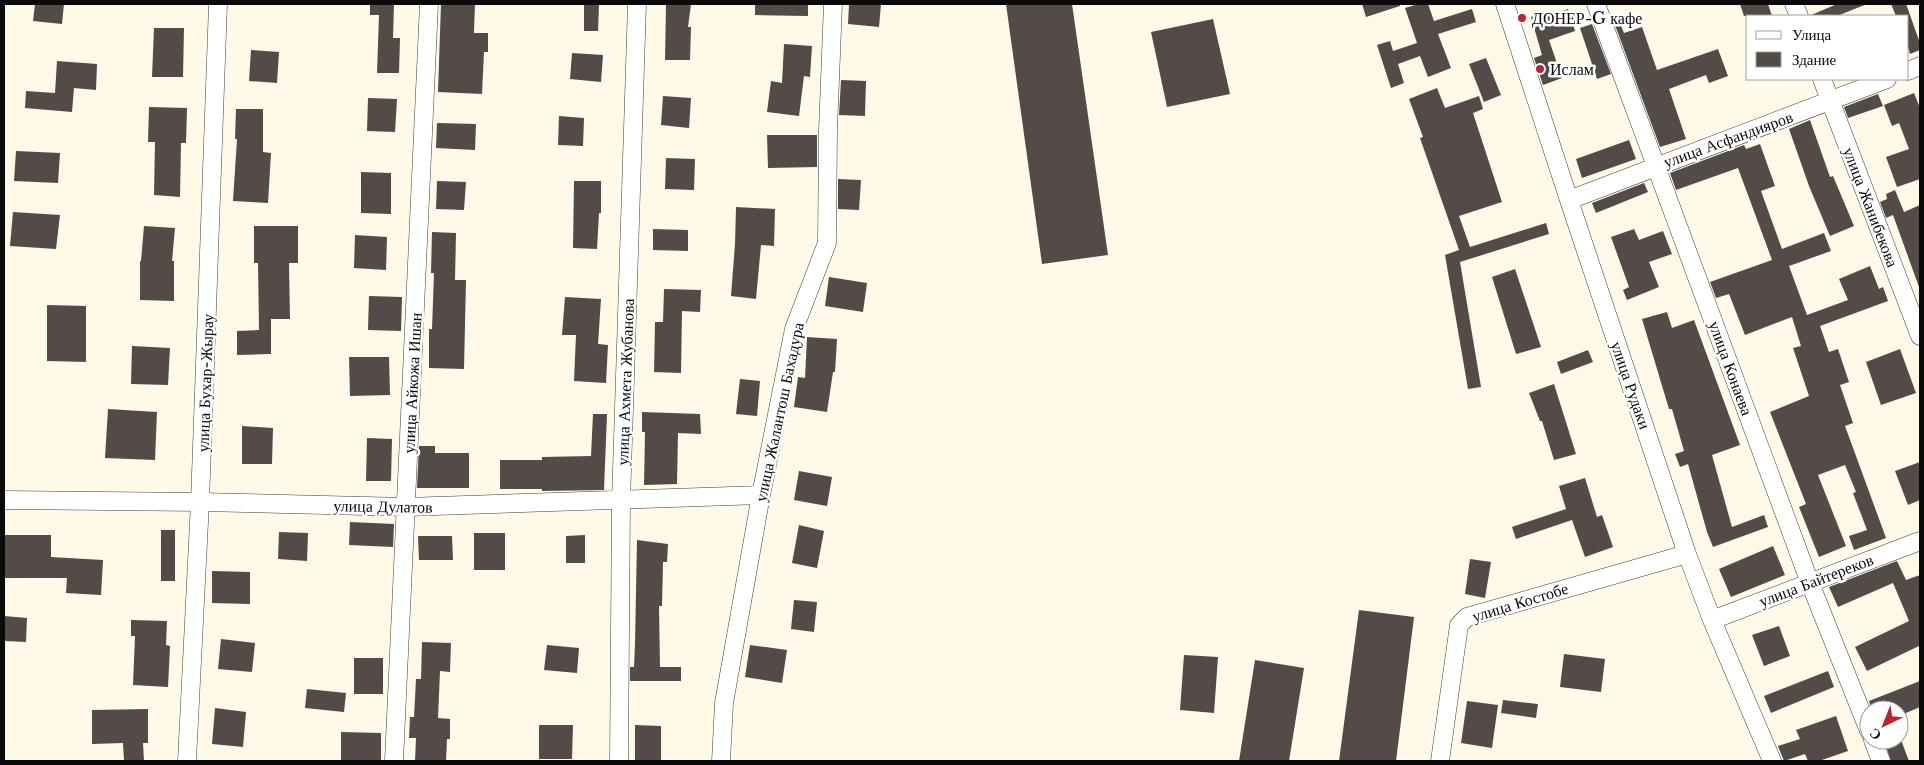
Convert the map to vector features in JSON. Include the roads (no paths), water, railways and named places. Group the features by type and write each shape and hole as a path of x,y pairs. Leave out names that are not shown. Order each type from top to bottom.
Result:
{"street":[{"name":"улица Бухар-Жырау","path":"187,761 200,502 218,4"},
{"name":"улица Айкожа Ишан","path":"394,761 429,4"},
{"name":"улица Ахмета Жубанова","path":"619,761 621,501 637,4"},
{"name":"улица Жалантош Бахадура","path":"721,761 724,703 761,495 794,329 827,243 828,130 833,4"},
{"name":"улица Рудаки","path":"1505,4 1687,554 1712,620 1772,761"},
{"name":"улица Конаева","path":"1596,4 1810,583 1859,706"},
{"name":"улица Жанибекова","path":"1822,80 1920,336"},
{"name":"улица Асфандияров","path":"1569,200 1885,80"},
{"name":"улица Дулатов","path":"4,500 406,507 761,495"},
{"name":"улица Байтереков","path":"1712,620 1920,541"},
{"name":"улица Костобе","path":"1440,761 1459,625 1467,617 1687,554"}],"place":[{"name":"ДОНЕР-G кафе","path":"1522,18"},
{"name":"Ислам","path":"1540,69"}]}
